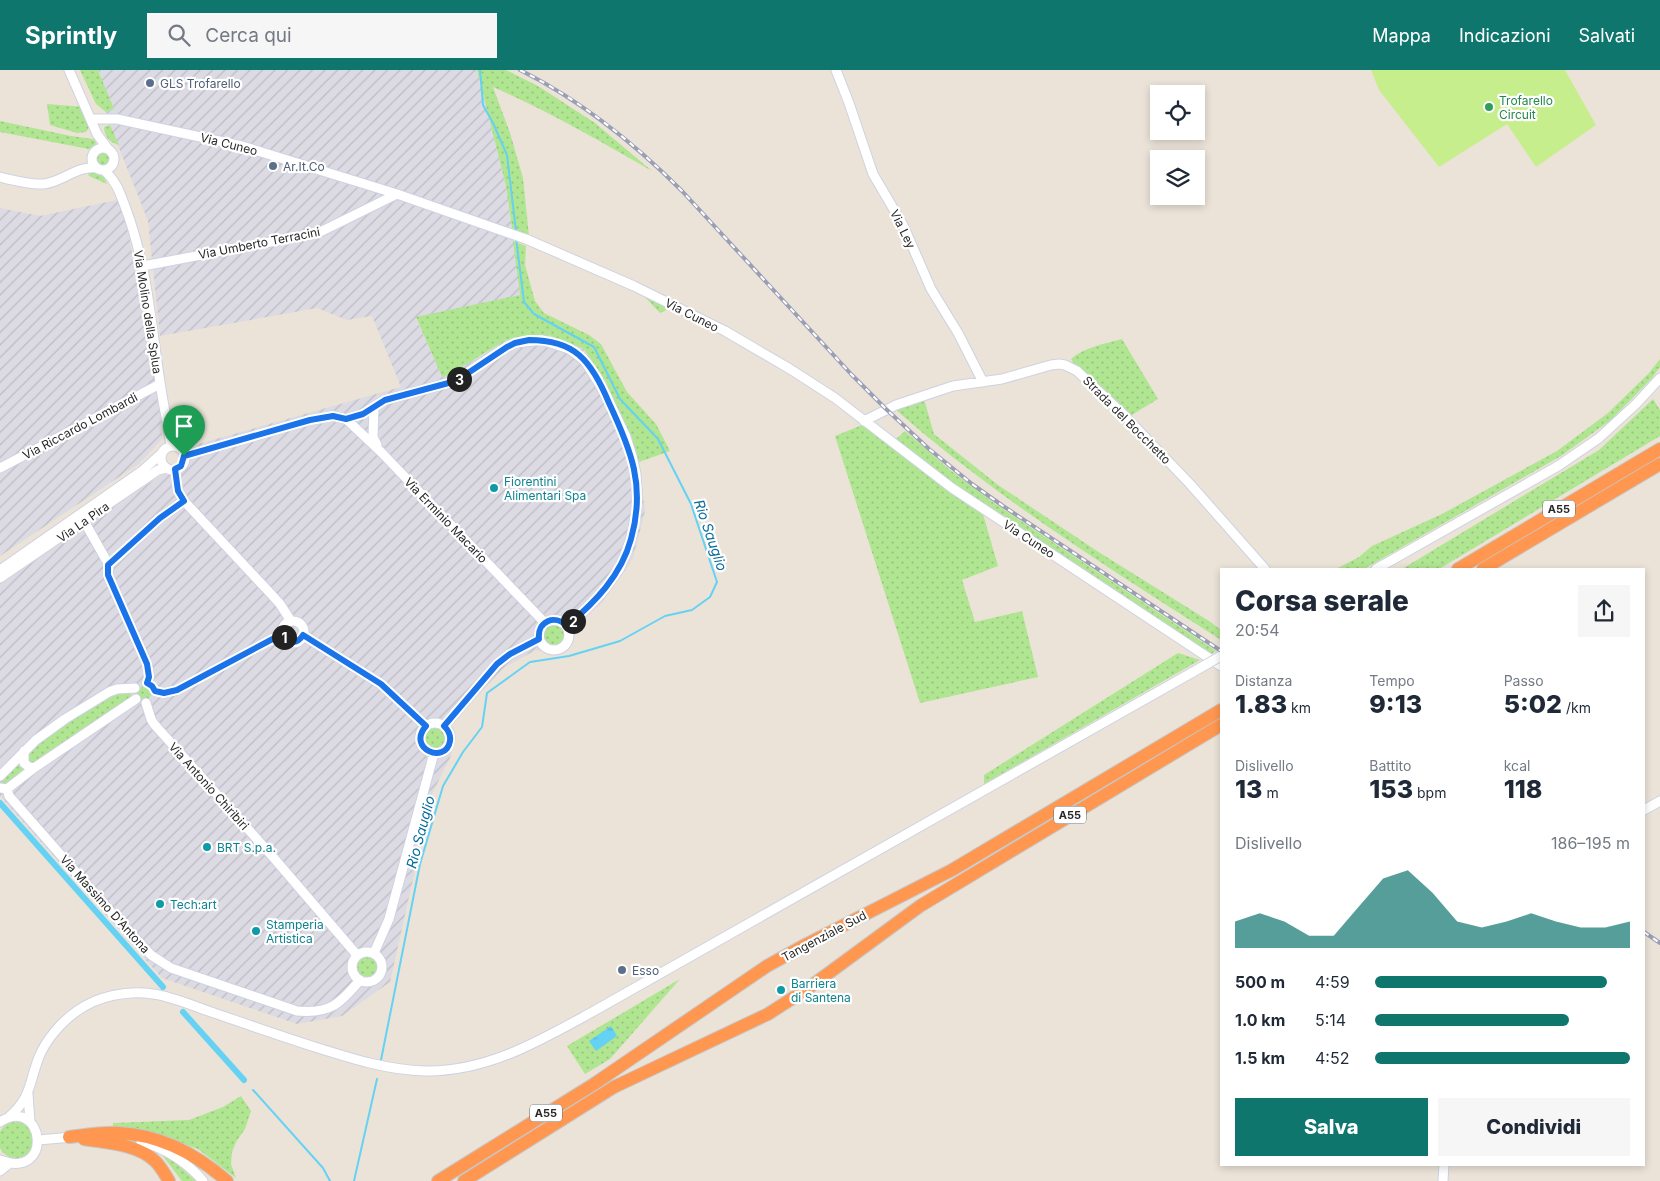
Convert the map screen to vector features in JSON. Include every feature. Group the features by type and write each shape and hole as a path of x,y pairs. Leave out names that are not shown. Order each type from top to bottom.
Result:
{"highway":[{"name":"A55","path":"1460,568 1660,449"},
{"name":"A55","path":"1485,568 1660,464"},
{"name":"Tangenziale Sud","path":"438,1181 601,1079 767,966 804,945 952,870 1220,711"},
{"name":"A55","path":"464,1181 614,1087 768,1014 808,989 920,906 1220,726"},
{"path":"69,1137 119,1133 143,1136 193,1155 227,1181"},
{"path":"69,1137 129,1148 142,1153 155,1160 169,1181"}],"street":[{"path":"0,177 44,184 80,170 91,167 108,169 113,164 113,154 97,134 70,70"},
{"path":"73,70 81,87 82,98"},
{"name":"Via Ley","path":"836,70 873,174 903,225 931,289 958,333 983,382"},
{"name":"Via Cuneo","path":"91,119 117,119 242,146 397,194 526,239 634,286 725,332 790,369 834,398 952,488 1220,665"},
{"path":"97,134 93,162 100,169"},
{"path":"80,170 95,152 104,148 108,149"},
{"name":"Via Molino della Splua","path":"113,164 114,180 132,226 143,266 160,384 172,446"},
{"name":"Via Molino della Splua","path":"100,169 114,180"},
{"name":"Via Umberto Terracini","path":"143,266 318,233 397,194"},
{"path":"184,456 310,420 333,416 346,419 363,414 385,400 456,381 515,343 542,340 556,343 569,349 585,361 605,393 626,438 636,474 637,507 631,538 620,568 601,594 567,626"},
{"name":"Strada del Bocchetto","path":"864,422 889,408 952,386 1002,379 1059,364 1065,365 1077,371 1123,414 1176,469 1265,568"},
{"path":"1378,568 1558,466 1599,438 1636,404 1660,378"},
{"name":"Via Riccardo Lombardi","path":"0,468 160,384"},
{"path":"374,408 373,437 381,452"},
{"name":"Via Erminio Macario","path":"346,419 381,452 545,623"},
{"path":"184,456 178,448 172,446 162,453 161,460 171,469 178,491 184,501 280,604 291,621"},
{"name":"Via La Pira","path":"1,566 142,471 162,453"},
{"path":"171,469 181,466 184,456"},
{"name":"Via La Pira","path":"0,578 158,470 171,469"},
{"path":"108,565 160,518 184,501"},
{"path":"84,521 108,565 108,575 147,664 149,677 147,683"},
{"path":"549,620 559,620 567,626 568,641 562,648 552,650 544,647 539,639 539,630 545,623 549,620"},
{"path":"155,691 164,693 177,690 282,634 285,624 291,621 297,622 302,626 303,635 299,641 292,642 286,640 282,634"},
{"path":"303,635 381,684 426,726"},
{"path":"444,726 497,664 510,654 539,639"},
{"path":"4,1118 20,1106 28,1094 39,1056 45,1045 61,1026 77,1011 118,994 154,994 337,1054 389,1068 428,1071 455,1069 509,1055 540,1041 594,1011 1220,657"},
{"path":"0,776 24,751 52,728 99,697 117,689 134,688 138,684 147,683 155,691 154,698 146,704 140,703 134,694 134,688"},
{"name":"Via Massimo D'Antona","path":"136,699 4,788 9,796 151,955 171,968 297,1011 309,1012 321,1011 335,1006 360,980"},
{"name":"Via Antonio Chiribiri","path":"146,704 150,719 154,724 273,857 357,955"},
{"path":"435,723 444,726 450,734 449,744 443,751 434,753 425,749 420,740 426,726 435,723"},
{"path":"24,751 24,762 29,767 34,768"},
{"path":"374,953 389,919 434,753"},
{"path":"1645,809 1660,801"},
{"path":"368,952 374,953 381,962 380,973 373,980 367,982 360,980 353,973 352,966 354,960 357,955 368,952"},
{"path":"28,1094 30,1122"},
{"path":"0,1160 10,1163 24,1162 34,1153 38,1140 34,1127 24,1118 4,1118"},
{"path":"38,1140 69,1137 118,1138 146,1143 184,1162 203,1181"},
{"path":"0,1171 10,1163"},
{"path":"1443,1181 1444,1166"}],"shaded area":[{"path":"98,70 477,70 506,186 521,295 416,318 442,377 506,340 548,335 584,349 605,380 639,462 645,511 633,558 602,603 577,625 572,645 557,653 536,650 505,667 451,724 456,737 450,758 432,794 390,982 342,1016 297,1024 162,978 0,796 0,582 160,476 198,444 401,387 372,316 347,320 317,308 160,336 148,221 110,125 106,112 114,109"},
{"path":"122,199 159,397 162,439 140,463 0,556 0,208 40,216"}],"green space":[{"path":"80,70 98,70 114,109 106,112 96,104"},
{"path":"477,70 506,70 538,86 595,123 652,171 554,116 493,87 510,133 523,178 529,236 512,228 506,186"},
{"name":"Trofarello Circuit","path":"1371,70 1565,70 1596,125 1536,167 1507,124 1439,167 1379,90"},
{"path":"47,104 84,107 90,126 86,132 77,133 50,125"},
{"path":"0,121 93,139 96,142 95,146 89,149 0,132"},
{"path":"110,125 119,145 110,141 106,136 104,127"},
{"path":"103,152 108,154 110,159 108,164 103,166 98,164 96,159 98,154"},
{"path":"90,170 104,177 107,184 89,176 87,171"},
{"path":"513,241 526,246 525,265 535,301 544,313 589,335 601,344 627,392 656,424 670,451 639,462 605,380 584,349 548,335 506,340 442,377 416,317 520,295"},
{"path":"640,292 671,308 660,313"},
{"path":"1122,339 1158,399 1130,416 1098,384 1076,367 1071,359 1088,349"},
{"path":"1660,359 1660,367 1652,378 1611,420 1561,456 1366,568 1338,568 1359,557 1372,546 1442,514 1557,451 1608,413 1649,373"},
{"path":"924,399 934,434 998,485 1097,551 1209,621 1220,629 1220,639 1013,502 972,472 895,409 911,406"},
{"path":"1653,399 1660,410 1660,436 1441,568 1404,568 1599,450"},
{"path":"862,425 983,514 998,566 962,580 975,622 1022,611 1038,677 920,703 835,436"},
{"path":"905,431 950,470 994,503 1216,651 1209,655 937,472 895,440"},
{"path":"554,625 561,628 564,635 561,642 554,645 547,642 544,635 547,628"},
{"path":"1178,653 1200,660 984,784 984,775"},
{"path":"141,686 147,686 151,693 147,700 141,700 137,696 137,690"},
{"path":"128,691 131,694 131,698 36,764 27,762 27,753 51,731 113,694"},
{"path":"435,728 442,731 445,738 442,745 435,748 428,745 425,738 428,731"},
{"path":"20,758 29,769 5,784 0,780"},
{"path":"367,957 374,960 377,967 374,974 367,977 360,974 357,967 360,960"},
{"path":"680,979 610,1059 585,1074 567,1046"},
{"path":"241,1096 251,1111 245,1129 232,1152 231,1164 236,1178 198,1149 147,1132 113,1126 113,1123 189,1120 223,1107"},
{"path":"16,1122 23,1124 32,1133 34,1140 32,1147 23,1156 16,1158 9,1156 0,1147 0,1133 9,1124"},
{"path":"162,1155 170,1158 196,1181 182,1181"}],"water":[{"path":"611,1026 617,1036 596,1051 589,1041"}],"waterway":[{"name":"Rio Sauglio","path":"480,70 483,105 507,155 516,231"},
{"name":"Rio Sauglio","path":"381,1060 420,864 443,786 463,752 482,727 487,693 530,662 569,656 620,641 665,616 692,610 710,597 717,582 691,504 658,439 620,399 594,347 534,314 524,302 516,238"},
{"path":"0,803 163,987"},
{"path":"183,1012 244,1080"},
{"name":"Rio Sauglio","path":"354,1181 377,1079"},
{"path":"253,1090 323,1168 330,1181"}],"railway":[{"path":"520,70 586,109 664,173 851,374 929,449 1003,506 1220,650"},
{"path":"1645,933 1660,943"}],"place":[{"name":"GLS Trofarello","path":"150,83"},
{"name":"Trofarello Circuit","path":"1489,107"},
{"name":"Ar.It.Co","path":"273,166"},
{"name":"Fiorentini Alimentari Spa","path":"494,488"},
{"name":"BRT S.p.a.","path":"207,847"},
{"name":"Tech:art","path":"160,904"},
{"name":"Stamperia Artistica","path":"256,931"},
{"name":"Esso","path":"622,970"},
{"name":"Barriera di Santena","path":"781,990"}],"route":[{"path":"542,340 556,343 578,354 593,372 605,393 626,438 632,456 636,474 637,507 631,538 620,568 601,594 567,626 559,620 549,620 539,630 539,639 510,654 497,664 444,726 450,734 447,748 439,753 434,753 425,749 420,740 426,726 381,684 303,635 299,641 289,642 282,634 177,690 164,693 155,691 147,683 149,669 107,570 108,565 160,518 184,501 178,491 175,469 181,466 184,456 310,420 333,416 346,419 363,414 393,397 456,381 515,343 542,340"}]}
